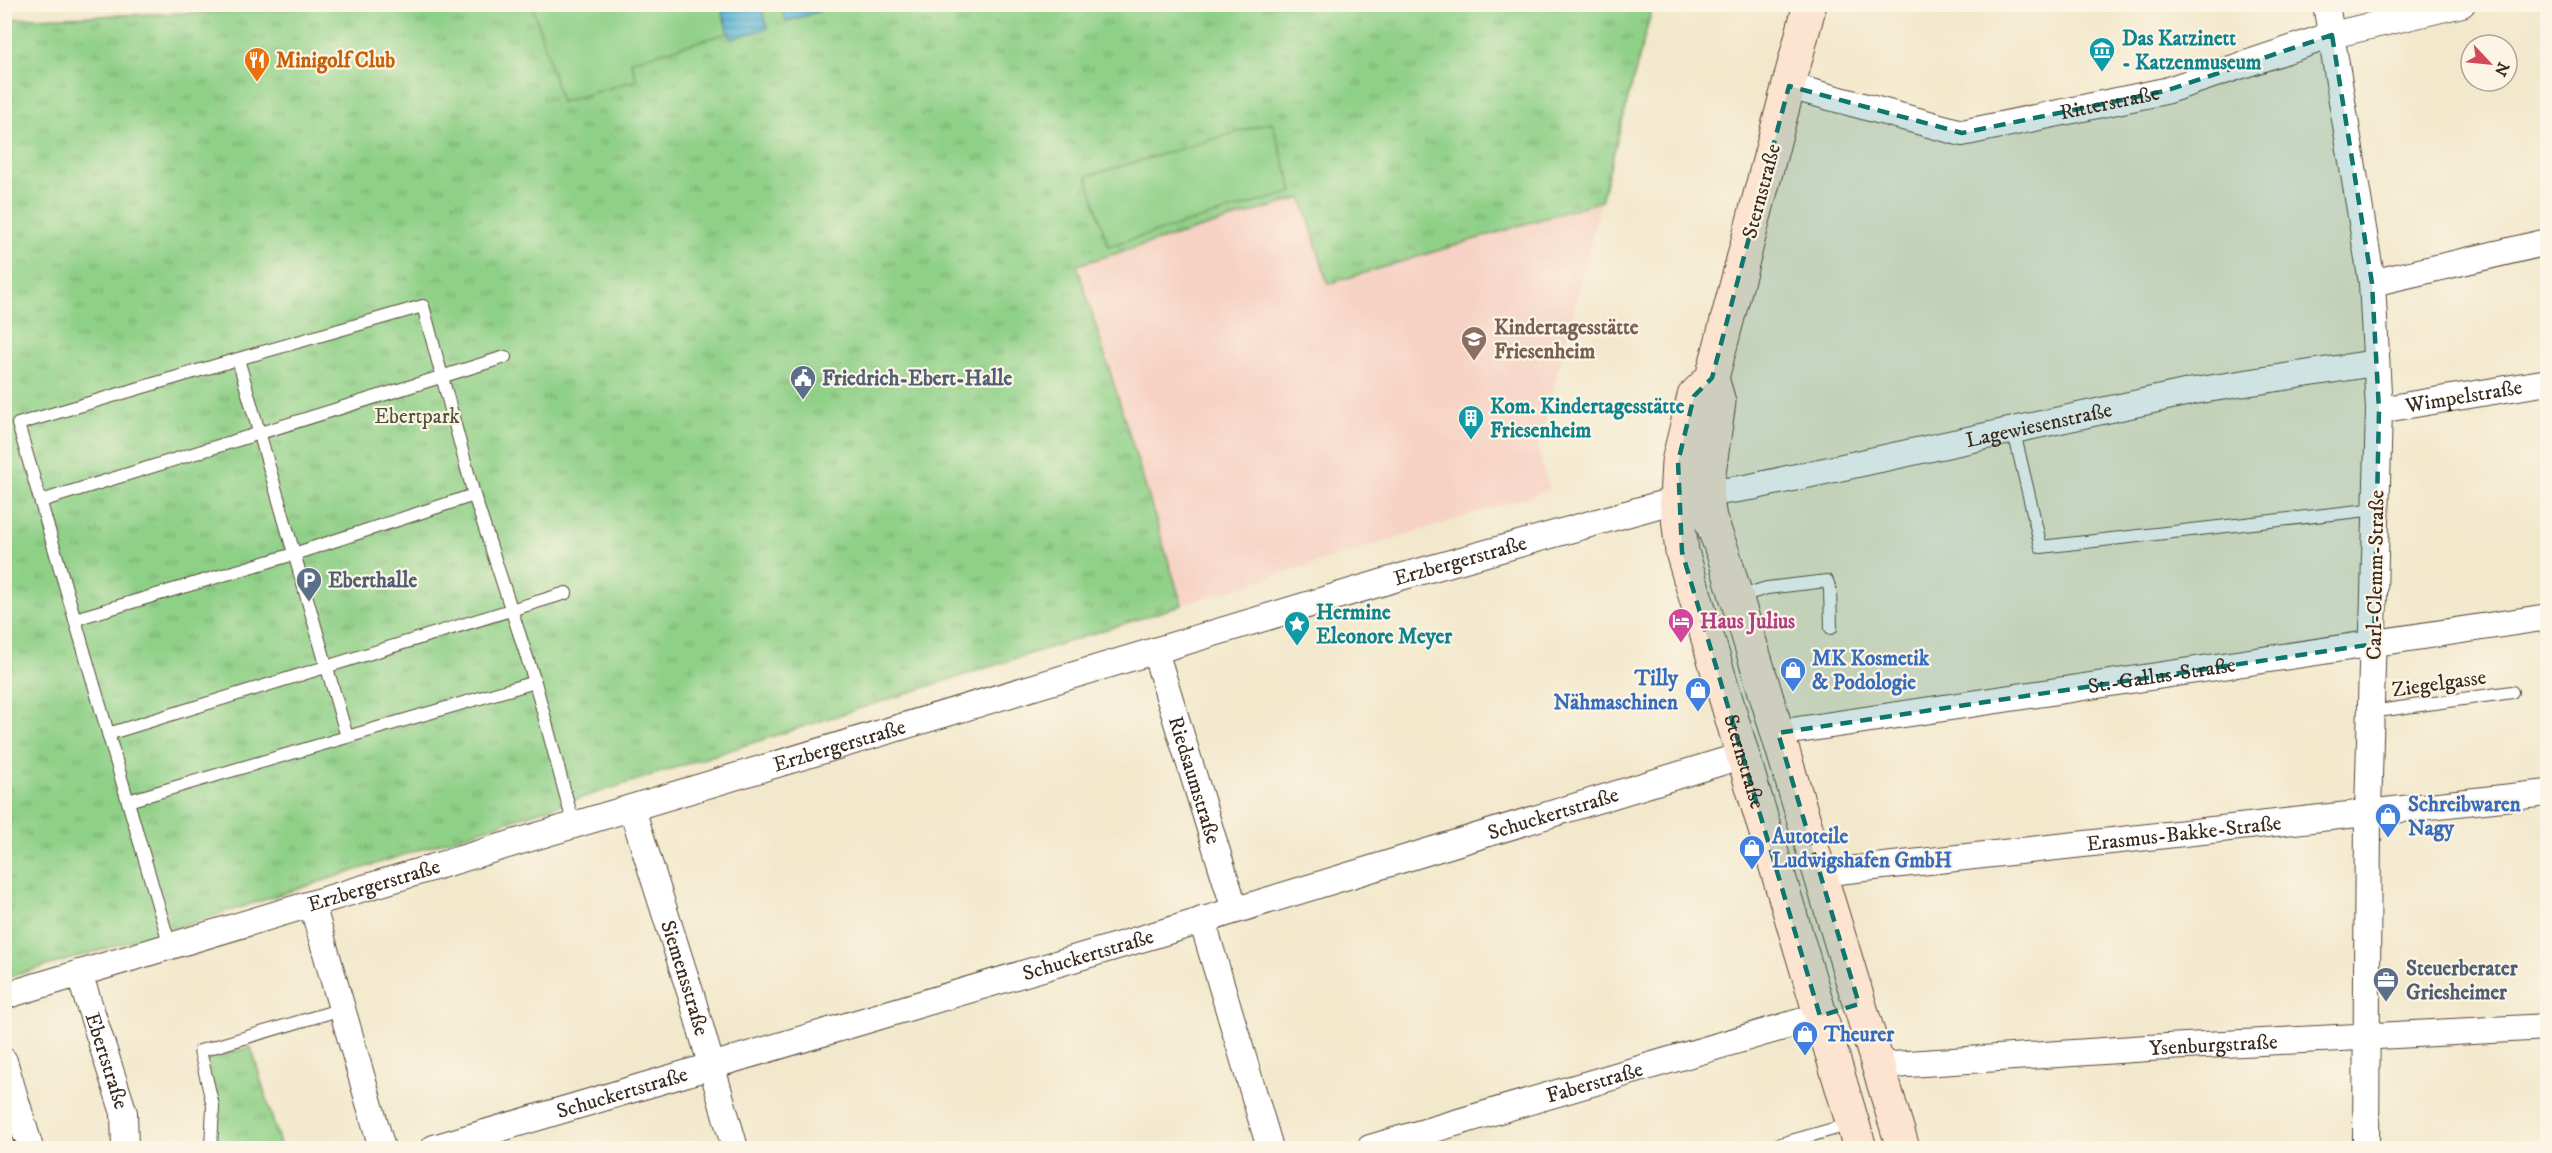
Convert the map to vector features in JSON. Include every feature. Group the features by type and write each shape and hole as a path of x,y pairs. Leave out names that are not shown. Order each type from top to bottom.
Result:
{"main road":[{"name":"Sternstraße","path":"1810,4 1712,378 1694,396 1678,462 1691,497 1710,518 1736,597 1903,1149"},
{"name":"Sternstraße","path":"1691,497 1682,552 1856,1136"},
{"path":"1741,756 1778,733"},
{"path":"1820,1016 1859,1004"}],"street":[{"name":"Carl-Clemm-Straße","path":"2326,4 2372,283 2379,410 2368,813 2366,1149"},
{"name":"Ritterstraße","path":"1789,86 1962,133 2165,91 2332,35 2462,4"},
{"path":"2372,283 2547,242"},
{"name":"Lagewiesenstraße","path":"1691,497 1751,487 2194,392 2375,363"},
{"name":"Wimpelstraße","path":"2379,410 2547,382"},
{"name":"Erzbergerstraße","path":"4,996 1415,573 1691,497"},
{"name":"St.-Gallus-Straße","path":"1778,733 2547,617"},
{"name":"Riedsaumstraße","path":"1155,651 1235,910"},
{"name":"Schuckertstraße","path":"434,1149 1202,920 1741,756"},
{"name":"Erasmus-Bakke-Straße","path":"1820,873 2547,793"},
{"name":"Siemensstraße","path":"632,809 735,1149"},
{"path":"312,904 382,1149"},
{"path":"1202,920 1269,1149"},
{"name":"Ebertstraße","path":"79,973 124,1113 125,1149"},
{"name":"Faberstraße","path":"1370,1149 1820,1016"},
{"name":"Ysenburgstraße","path":"1878,1066 2148,1048 2547,1027"},
{"path":"4,1061 9,1093 30,1149"}],"lane":[{"path":"170,946 18,424 423,306 474,495 535,682 574,826"},
{"path":"41,501 506,357"},
{"path":"238,360 347,737"},
{"path":"2014,432 2041,547 2377,509"},
{"path":"75,619 294,554 474,495"},
{"path":"1736,597 1767,588 1827,581 1830,589 1831,628"},
{"path":"108,734 566,593"},
{"path":"128,801 535,682"},
{"name":"Ziegelgasse","path":"2371,712 2512,692"},
{"path":"211,1149 213,1106 200,1051 342,1010"},
{"path":"1767,1149 1856,1136"}],"highlighted area":[{"path":"2332,35 2372,283 2379,410 2374,644 1778,733 1859,1004 1820,1016 1682,552 1678,462 1694,396 1712,378 1789,86 1962,133 2165,91"}],"shaded area":[{"path":"1302,198 1328,284 1601,201 1538,450 1550,490 1182,605 1077,265"}],"green space":[{"name":"Ebertpark","path":"307,4 1653,5 1601,201 1328,284 1302,198 1077,265 1182,605 179,927 5,978 4,19 283,10"},
{"path":"541,5 720,5 728,33 631,61 637,80 561,102 533,7"},
{"path":"1272,122 1293,192 1108,246 1087,176"},
{"path":"251,1047 281,1148 216,1148 207,1059"}],"water":[{"path":"909,4 942,5 911,13"},
{"path":"720,5 760,5 768,28 731,39"},
{"path":"781,5 818,5 820,11 786,22"}],"tram line":[{"path":"4,1129 20,1148"}],"place":[{"name":"Das Katzinett - Katzenmuseum","path":"2102,73"},
{"name":"Minigolf Club","path":"257,83"},
{"name":"Kindertagesstätte Friesenheim","path":"1474,362"},
{"name":"Friedrich-Ebert-Halle","path":"803,401"},
{"name":"Kom. Kindertagesstätte Friesenheim","path":"1471,441"},
{"name":"Eberthalle","path":"309,603"},
{"name":"Haus Julius","path":"1681,644"},
{"name":"Hermine Eleonore Meyer","path":"1297,647"},
{"name":"MK Kosmetik & Podologie","path":"1793,693"},
{"name":"Tilly Nähmaschinen","path":"1698,713"},
{"name":"Schreibwaren Nagy","path":"2388,839"},
{"name":"Autoteile Ludwigshafen GmbH","path":"1752,871"},
{"name":"Steuerberater Griesheimer","path":"2386,1003"},
{"name":"Theurer","path":"1805,1057"}]}
